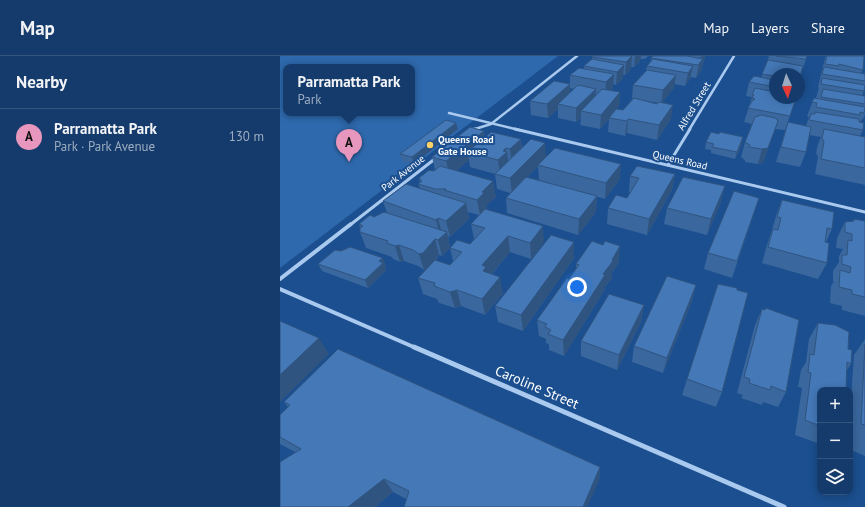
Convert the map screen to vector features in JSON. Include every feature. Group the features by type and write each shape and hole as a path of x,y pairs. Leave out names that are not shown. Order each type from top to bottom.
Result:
{"street":[{"path":"465,135 472,130 491,124 577,56"},
{"name":"Alfred Street","path":"668,165 734,56"},
{"name":"Queens Road","path":"449,113 865,212"},
{"name":"Park Avenue","path":"280,279 441,154"},
{"name":"Caroline Street","path":"280,289 784,507"}],"shaded area":[{"path":"280,56 558,56 280,268"}],"building":[{"path":"632,56 626,62 592,57"},
{"path":"653,56 687,56 703,59 698,65 651,58"},
{"path":"776,56 807,56 806,59"},
{"path":"827,56 864,56 863,70 839,64 839,66 825,64"},
{"path":"592,59 624,65 617,72 584,66"},
{"path":"653,59 693,66 688,73 647,66"},
{"path":"768,60 803,66 802,68 769,68 769,75 762,74"},
{"path":"824,67 865,74 865,81 822,74"},
{"path":"579,68 614,74 606,82 570,75"},
{"path":"647,70 676,75 663,90 633,85"},
{"path":"754,76 769,79 769,86 749,82"},
{"path":"822,78 865,85 864,91 821,84"},
{"path":"554,81 570,84 547,104 530,101"},
{"path":"578,85 596,89 576,108 558,104"},
{"path":"755,88 769,91 769,104 794,104 790,116 748,108 755,99 752,98 754,95 752,95"},
{"path":"602,89 620,92 601,115 581,111"},
{"path":"823,89 865,96 865,104 821,97"},
{"path":"634,98 657,104 659,102 673,105 659,125 628,119 627,121 609,118 616,109 623,110"},
{"path":"814,98 865,107 864,113 860,112 860,115 816,107 817,103 812,102"},
{"path":"815,112 859,119 859,122 864,123 863,130 809,120 811,114 815,114"},
{"path":"761,115 775,118 778,121 768,148 762,149 749,147 750,145 745,142 755,117"},
{"path":"446,120 456,123 412,157 400,154"},
{"path":"788,122 811,127 806,152 781,147"},
{"path":"470,127 484,131 446,161 432,157"},
{"path":"824,129 865,137 865,168 821,159 824,142 822,138"},
{"path":"491,132 521,139 510,149 506,148 503,151 507,152 498,160 467,152 477,144 483,145 486,143 480,142"},
{"path":"711,132 719,134 720,132 743,137 737,152 712,147 714,144 706,142"},
{"path":"531,139 545,143 510,178 495,174"},
{"path":"555,148 621,164 606,183 538,165"},
{"path":"440,166 493,181 482,192 484,193 477,200 444,190 446,189 435,189 418,184 422,181 419,178 429,170 434,171"},
{"path":"637,166 675,174 649,219 608,208 616,195 627,198 639,178 630,176"},
{"path":"526,177 597,196 579,219 506,198"},
{"path":"683,177 725,186 711,219 667,208"},
{"path":"406,184 466,203 446,221 438,218 436,220 383,201"},
{"path":"734,191 759,198 737,261 708,253"},
{"path":"782,200 834,212 832,229 827,228 825,242 829,243 827,263 768,247 773,229 778,230 781,218 777,217"},
{"path":"485,209 543,226 530,243 508,236 482,265 486,267 483,271 500,277 482,299 457,290 450,292 434,286 435,283 418,278 435,260 450,265 462,252 450,248 457,240 470,244 485,228 471,224"},
{"path":"384,212 447,232 438,240 435,239 423,253 419,254 413,250 399,245 395,246 387,243 388,241 360,232 360,228 363,226 359,224 370,215 374,217"},
{"path":"854,219 865,221 865,297 852,294 852,290 839,287 840,270 850,273 851,267 842,264 842,255 847,255 848,240 852,241 852,234 845,232 845,222 854,221"},
{"path":"551,235 574,242 521,315 495,306"},
{"path":"592,241 603,245 605,241 620,246 612,260 613,261 603,274 605,275 563,340 548,334 551,330 545,327 547,324 537,320 567,278 569,279 579,265 576,264"},
{"path":"350,247 383,258 379,261 383,263 365,280 318,264 335,250 341,251"},
{"path":"667,276 696,285 667,358 634,346"},
{"path":"718,284 737,288 737,290 748,293 722,392 687,379"},
{"path":"609,294 644,305 619,355 581,341"},
{"path":"766,308 799,320 786,392 771,386 770,390 749,383 750,379 744,377 762,309 765,310"},
{"path":"280,321 319,338 280,375"},
{"path":"818,323 835,325 849,332 848,349 852,350 851,364 847,362 846,387 817,387 817,425 805,420 811,373 808,372 810,354 814,355"},
{"path":"865,344 865,425 861,424"},
{"path":"338,349 600,467 583,507 404,507 409,491 384,479 348,507 280,507 280,462 301,449 280,437 280,415 290,405 284,402"}],"place":[{"name":"Queens Road Gate House","path":"430,145"},
{"name":"Parramatta Park","path":"349,162"}]}
